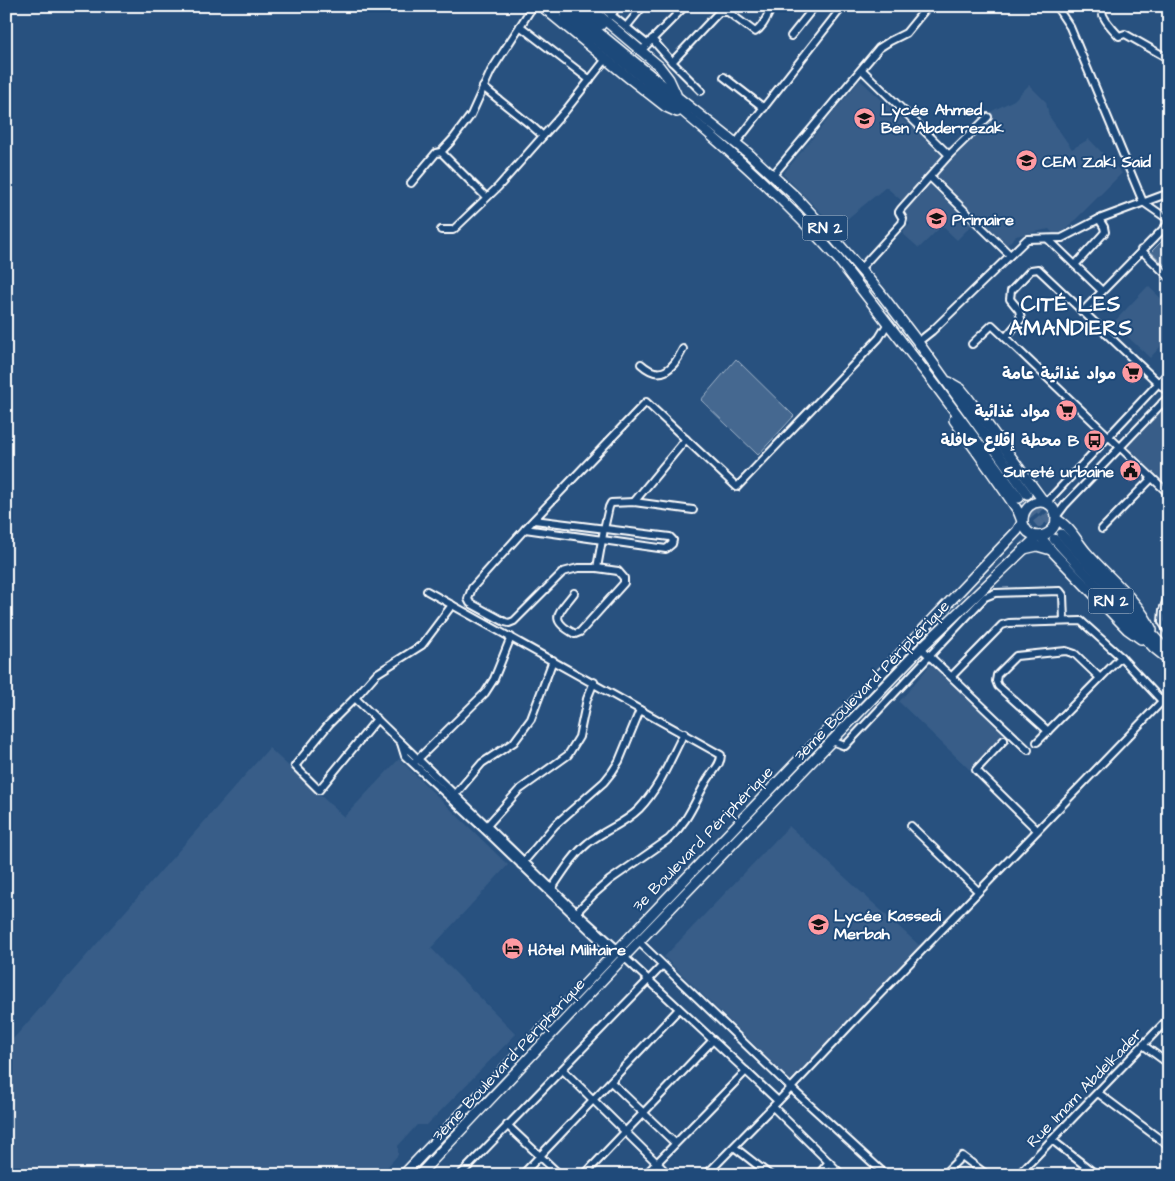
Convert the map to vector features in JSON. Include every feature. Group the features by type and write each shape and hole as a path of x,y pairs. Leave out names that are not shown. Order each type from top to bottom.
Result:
{"highway":[{"path":"588,6 647,45 665,73 674,94"},
{"path":"544,9 666,106 690,119"},
{"name":"RN 2","path":"570,10 736,143 796,197 860,268 918,342 1023,496 823,242 776,194 570,10"},
{"path":"945,380 961,389 966,395 1045,503"},
{"path":"936,386 941,401 1015,506 1027,530 1039,536 1131,632 1154,648"},
{"path":"1023,520 1024,512 1029,505 1036,502 1045,503 1052,507 1056,518 1065,525 1086,552 1143,613 1156,638"},
{"path":"1015,506 1019,521 1017,531"},
{"path":"1039,536 1052,531 1056,518"},
{"name":"3e Boulevard Périphérique","path":"402,1175 1017,531 1023,520"},
{"name":"3ème Boulevard Périphérique","path":"419,1175 624,957 921,648 1023,549 1039,536"},
{"name":"RN 2","path":"1169,653 1057,537 1154,648 1169,660"},
{"path":"1023,549 1037,546 1051,550"},
{"path":"631,934 639,942"},
{"path":"615,951 624,957"},
{"path":"577,991 585,999"}],"main road":[{"path":"544,9 561,12 570,10"}],"street":[{"path":"412,182 436,153 441,152 453,139 471,115 491,71 533,6"},
{"path":"600,6 647,45 672,62 701,91"},
{"path":"611,16 618,6"},
{"path":"626,27 644,6"},
{"path":"647,45 685,6"},
{"path":"672,62 719,12 728,12 754,32 759,29 773,6"},
{"path":"791,36 816,6"},
{"path":"736,143 843,6"},
{"path":"773,175 884,44 909,30 928,6"},
{"path":"1056,6 1070,27 1143,202 1169,221 1082,312"},
{"path":"1100,6 1100,10 1108,23 1119,36 1125,34 1169,59"},
{"path":"520,26 590,80"},
{"path":"441,230 453,230 498,187 566,110 606,59"},
{"path":"862,70 949,155"},
{"path":"724,77 764,108"},
{"path":"483,87 543,136"},
{"path":"860,268 902,223 899,212 901,209 949,155 988,117"},
{"path":"441,152 486,197"},
{"path":"930,176 1010,255"},
{"path":"918,342 932,331 1027,239 1062,238 1099,219 1169,193"},
{"path":"1075,265 1104,232 1104,226 1099,219"},
{"path":"1048,238 1102,291"},
{"path":"1141,250 1169,277"},
{"path":"1006,337 1021,319 1020,310 1011,302 1010,294 1033,269 1039,270 1169,395 1065,505 1056,518"},
{"path":"574,593 559,612 557,619 561,627 574,634 580,632 624,583 624,578 618,571 598,568 578,568 563,572 514,621 509,623 470,603 468,599 472,588 525,529 646,402 737,487 879,338 888,323"},
{"path":"972,344 992,326 1006,337 1169,494"},
{"path":"641,364 648,370 657,373 664,372 673,365 683,349"},
{"path":"1045,503 1169,372"},
{"path":"1162,403 1169,409"},
{"path":"634,502 686,439"},
{"path":"1102,529 1152,478"},
{"path":"598,568 604,529 611,503 634,502 693,510"},
{"path":"525,529 666,549 672,544 673,540 670,537 534,520"},
{"path":"427,591 594,682 721,755 721,761 708,780 690,815 669,839 610,880 575,914"},
{"path":"832,741 845,746 985,597 995,593 1060,591 1063,595 1064,621"},
{"path":"1169,596 1163,610 1162,622 1169,632"},
{"path":"377,718 319,790 295,766 329,724 376,674 422,645 452,605"},
{"path":"952,676 1002,625 1009,623 1081,621 1121,657 1162,701"},
{"path":"416,761 485,693 494,679 511,637"},
{"path":"921,648 1028,750"},
{"path":"1048,731 998,686 996,681 997,675 1016,656 1066,650 1075,654 1100,678"},
{"path":"1037,742 1121,657"},
{"path":"454,797 482,763 514,742 531,720 553,660"},
{"path":"486,827 519,790 568,755 579,737 587,699 594,682"},
{"path":"706,1175 1169,694"},
{"path":"355,698 401,742 416,761 615,951"},
{"path":"523,863 555,825 604,782 612,772 619,762 640,710"},
{"path":"550,890 580,850 590,841 631,816 651,795 660,783 684,733"},
{"path":"1004,740 976,770 1037,830"},
{"path":"911,826 978,891"},
{"path":"639,942 791,1088 886,1175"},
{"path":"624,957 778,1101"},
{"path":"462,1174 662,966"},
{"path":"522,1175 679,1009"},
{"name":"Rue Imam Abdelkader","path":"1018,1175 1169,1018"},
{"path":"584,1175 713,1040"},
{"path":"1143,1045 1169,1064"},
{"path":"563,1070 669,1175"},
{"path":"645,1175 746,1070"},
{"path":"611,1082 675,1143"},
{"path":"1098,1093 1169,1146"},
{"path":"773,1106 842,1175"},
{"path":"508,1125 560,1175"},
{"path":"1052,1140 1097,1175"},
{"path":"734,1146 770,1175"},
{"path":"945,1173 962,1156 987,1175"},
{"path":"818,1175 829,1162"}],"shaded area":[{"name":"Lycée Ahmed Ben Abderrezak","path":"860,80 943,156 902,201 886,187 836,228 783,174"},
{"name":"CEM Zaki Said","path":"1029,85 1046,102 1049,116 1072,149 1089,139 1122,173 1057,238 1049,229 1016,236 1005,247 930,174 992,111 1014,100"},
{"name":"Primaire","path":"929,184 972,225 957,240 942,226 919,248 902,233 910,224 902,215"},
{"path":"1169,234 1169,269 1151,252"},
{"path":"1148,286 1169,306 1169,337 1150,358 1113,323"},
{"path":"736,359 794,416 758,455 701,400"},
{"path":"1163,408 1169,414 1169,487 1127,448"},
{"path":"931,664 1005,735 970,770 899,702"},
{"path":"269,748 344,817 399,759 508,865 431,948 516,1034 427,1125 417,1125 398,1146 398,1155 380,1175 6,1175 6,1047"},
{"path":"789,826 920,946 791,1081 664,957"}],"tunnel":[{"path":"1027,494 1061,534"},
{"path":"1019,498 1053,538"}],"place":[{"name":"Lycée Ahmed Ben Abderrezak","path":"865,118"},
{"name":"CEM Zaki Said","path":"1026,161"},
{"name":"Primaire","path":"936,219"},
{"name":"مواد غذائية عامة","path":"1132,373"},
{"name":"مواد غذائية","path":"1066,411"},
{"name":"محطة إقلاع حافلة B","path":"1095,440"},
{"name":"Sureté urbaine","path":"1130,471"},
{"name":"Lycée Kassedi Merbah","path":"818,924"},
{"name":"Hôtel Militaire","path":"512,949"}],"district":[{"name":"CITÉ LES AMANDIERS","path":"1071,316"}]}
